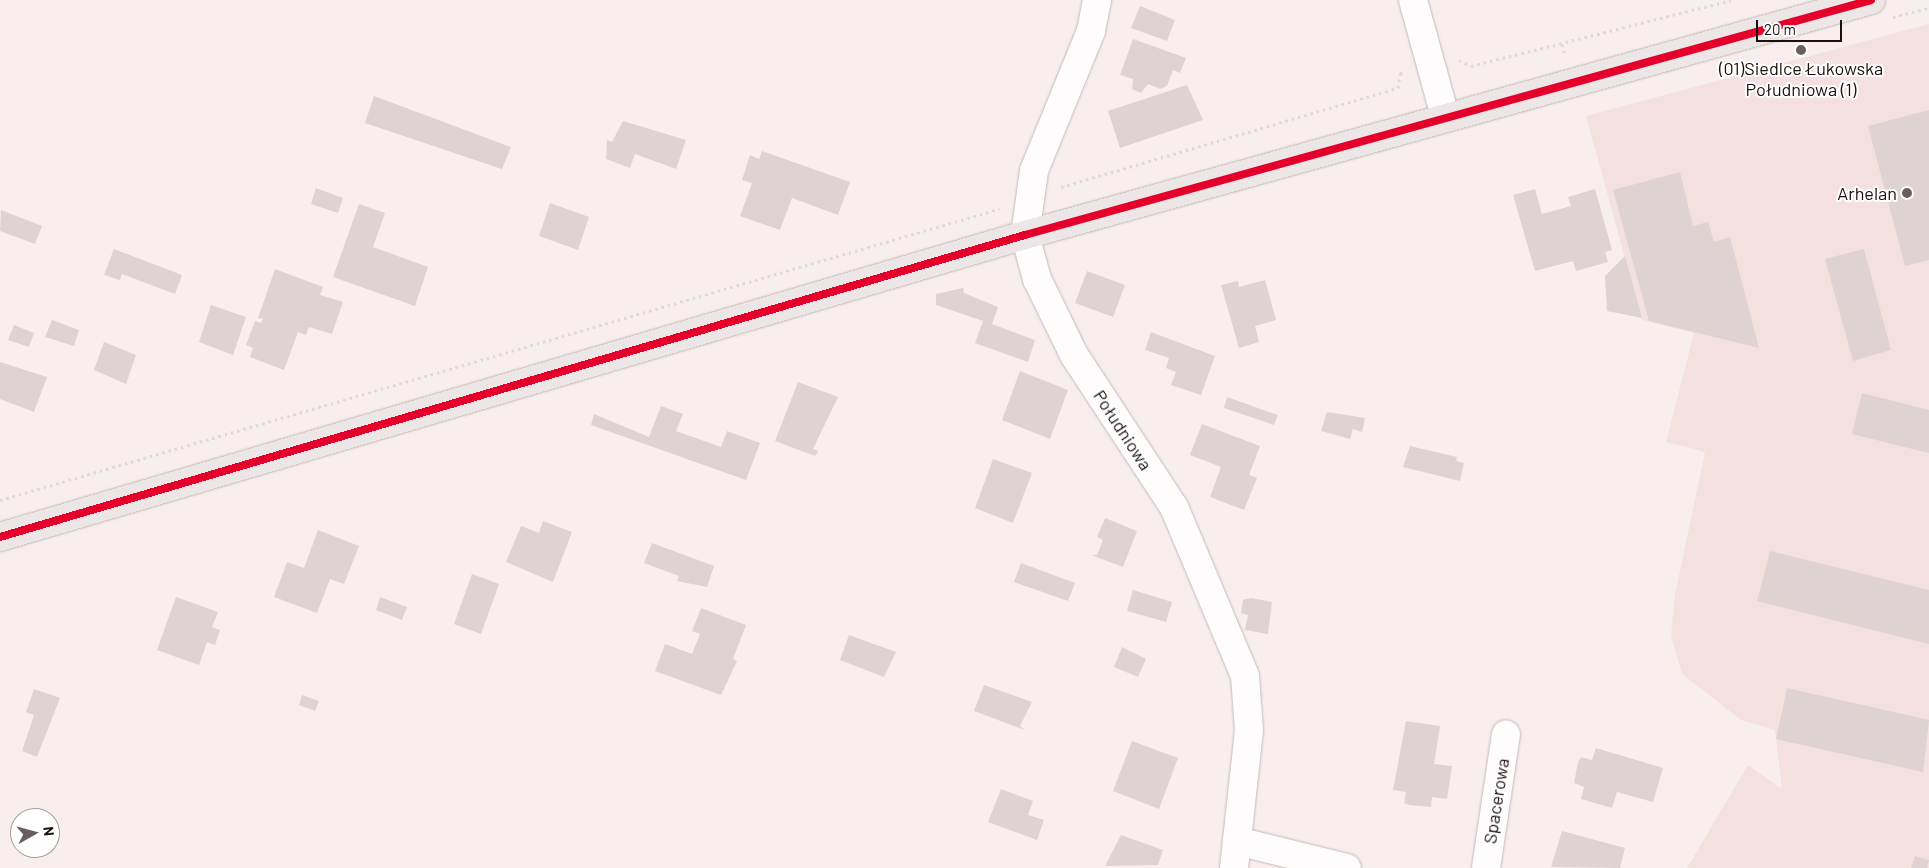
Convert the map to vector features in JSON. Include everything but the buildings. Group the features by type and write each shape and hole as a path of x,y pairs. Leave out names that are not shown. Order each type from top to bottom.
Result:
{"main road":[{"path":"0,537 1026,235 1445,116 1871,0"}],"street":[{"name":"Południowa","path":"1097,0 1091,31 1034,171 1026,202 1026,235 1037,280 1074,355 1174,507 1235,648 1245,676 1249,730 1234,868"},
{"path":"1413,0 1445,116"},
{"name":"Spacerowa","path":"1486,868 1506,734"},
{"path":"1237,841 1347,868"}],"path":[{"path":"1455,59 1471,66 1731,0"},
{"path":"0,500 1026,202 1088,175 1159,160 1398,88 1400,73 1410,71"}],"shaded area":[{"path":"1929,24 1929,868 1687,868 1748,765 1782,789 1775,730 1741,720 1682,674 1671,636 1675,595 1705,452 1666,442 1694,333 1642,320 1586,116"}],"transit line":[{"path":"0,537 1025,235 1871,0"}],"place":[{"name":"(01)Siedlce Łukowska Południowa (1)","path":"1801,50"},
{"name":"Arhelan","path":"1907,193"}]}
